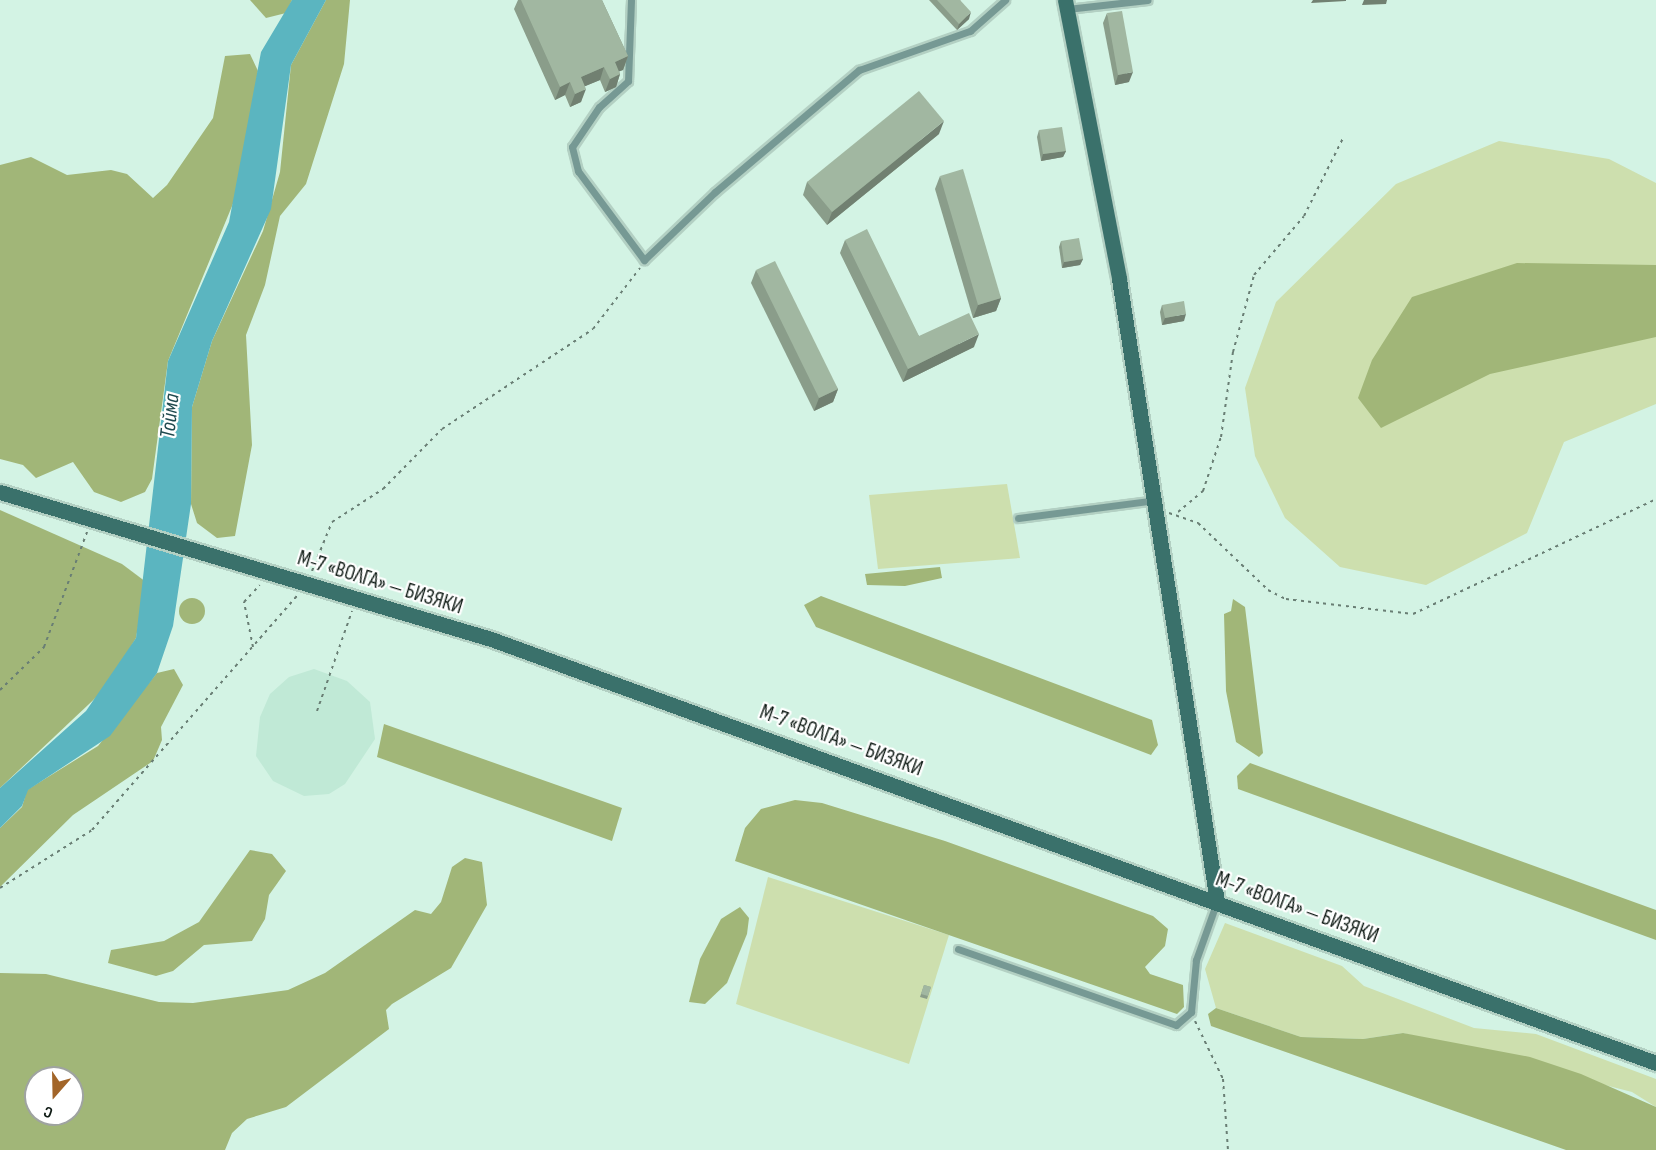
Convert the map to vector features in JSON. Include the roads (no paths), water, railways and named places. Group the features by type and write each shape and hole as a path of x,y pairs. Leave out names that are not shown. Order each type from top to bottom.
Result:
{"main road":[{"path":"1066,4 1157,506 1217,902"},
{"name":"М-7 «ВОЛГА» — БИЗЯКИ","path":"0,492 309,582 535,655 1656,1063"}],"lane":[{"path":"631,0 628,81 599,107 572,147 578,171 644,260 715,192 859,70 970,32 1005,0"},
{"path":"1066,4 1147,0"},
{"path":"1018,518 1157,506"},
{"path":"958,949 1176,1025 1191,1012 1196,960 1217,902"}],"water":[{"name":"Тойма","path":"292,0 326,0 291,65 271,209 212,341 192,407 191,504 173,626 157,673 110,736 28,790 22,806 0,828 0,788 86,711 136,638 168,361 229,222 261,52"}]}
